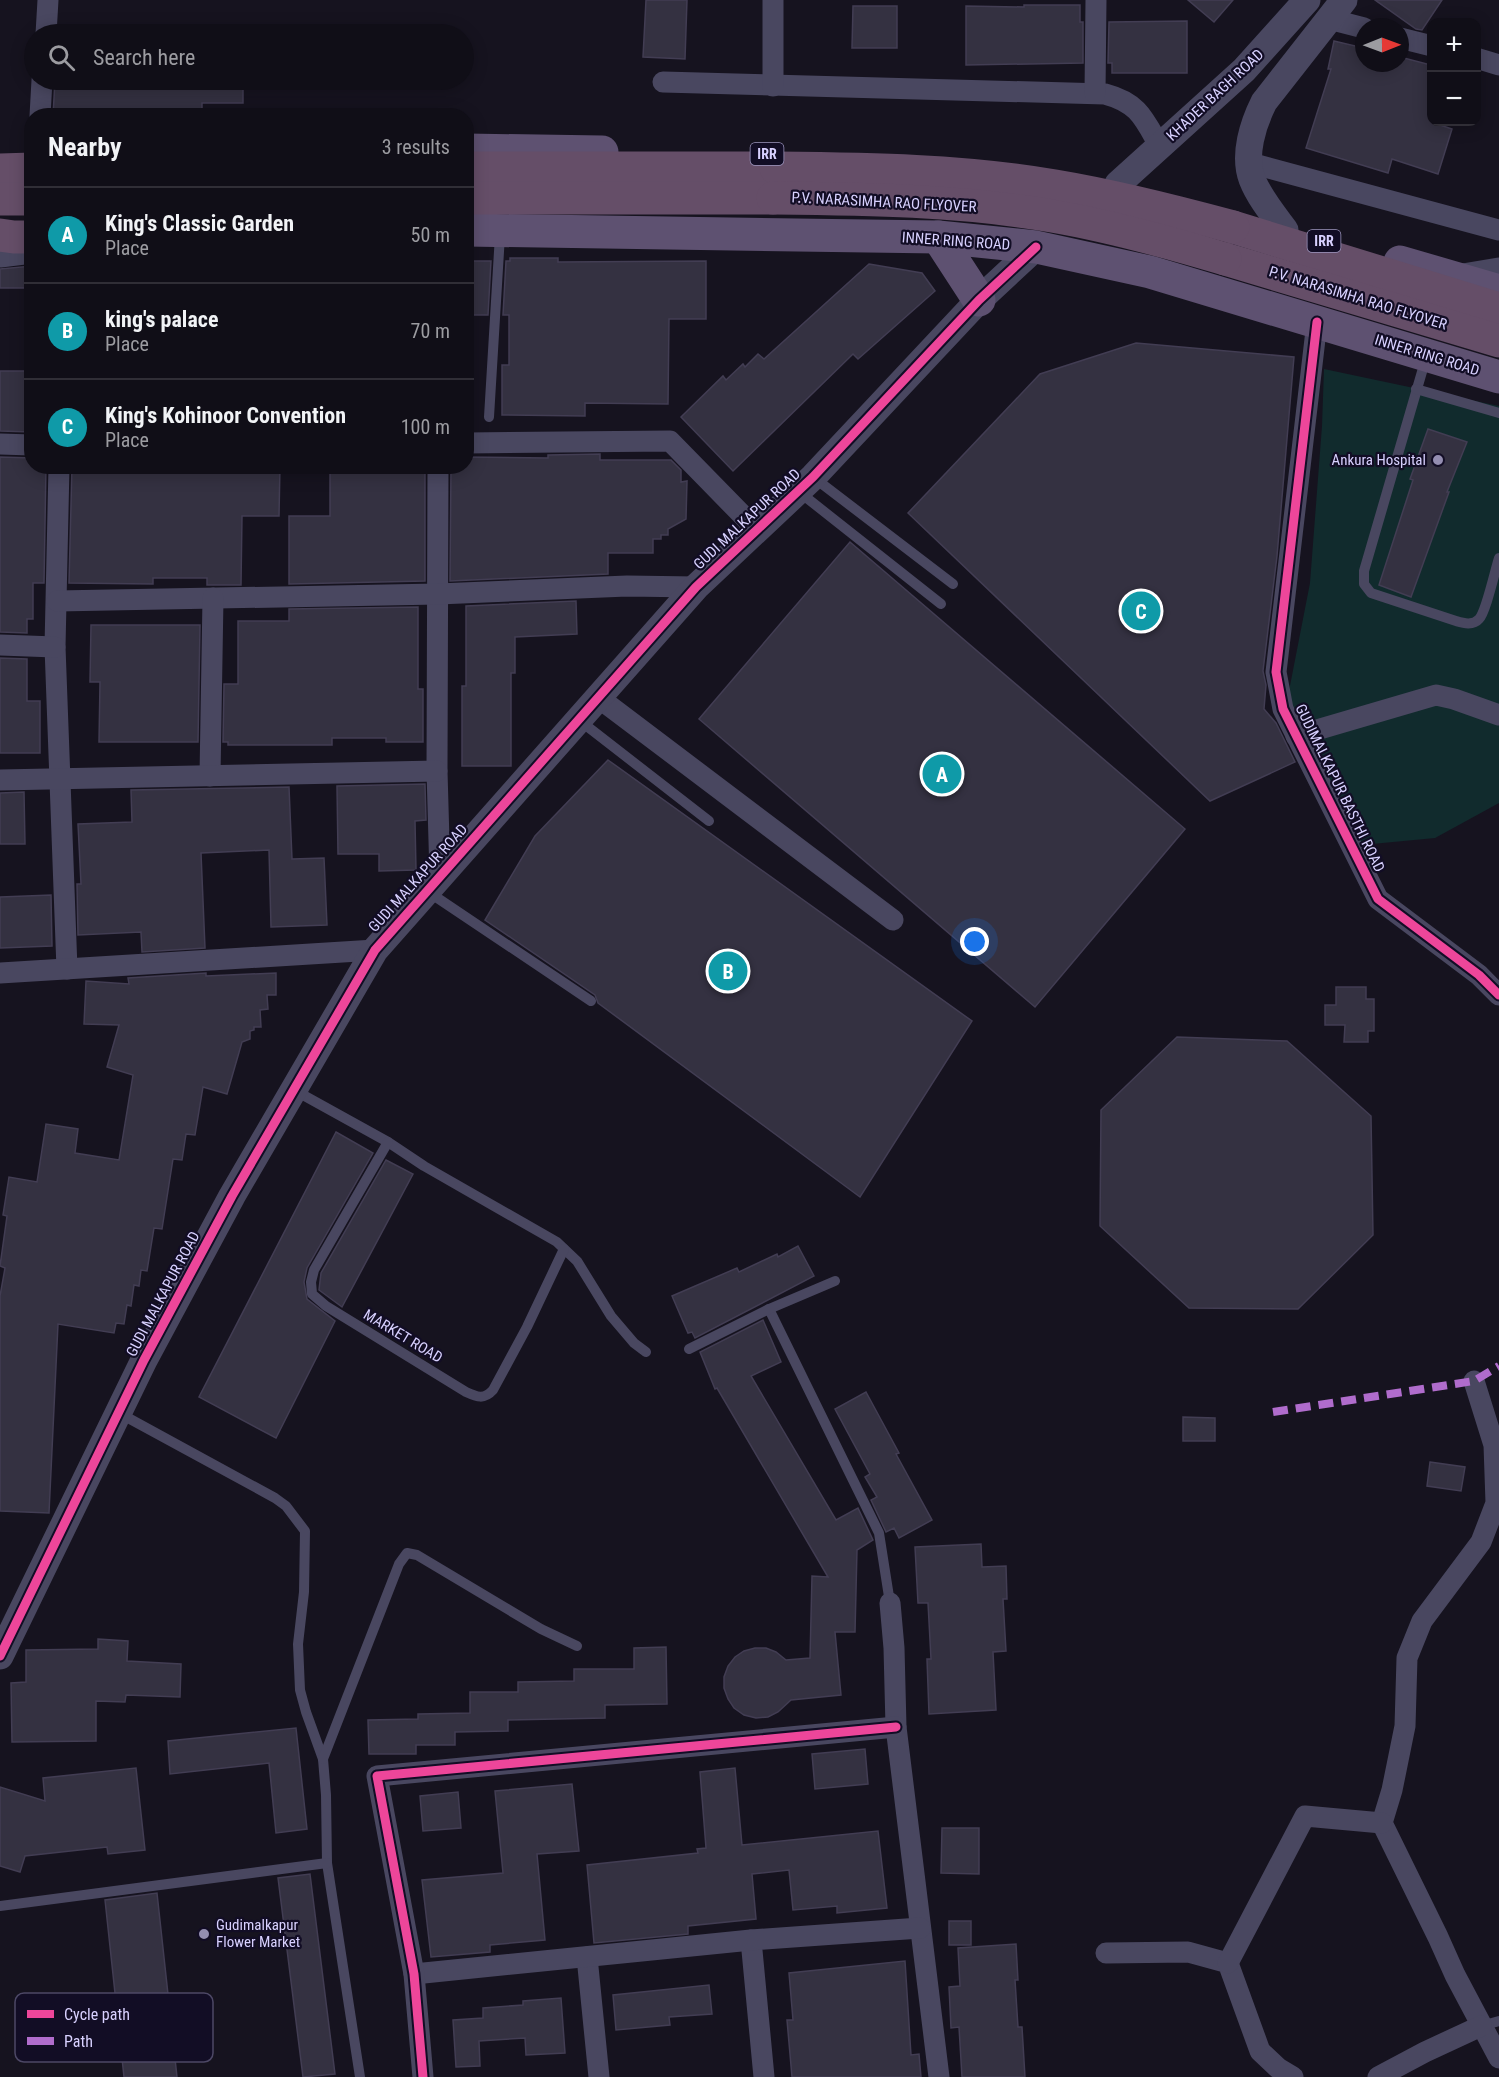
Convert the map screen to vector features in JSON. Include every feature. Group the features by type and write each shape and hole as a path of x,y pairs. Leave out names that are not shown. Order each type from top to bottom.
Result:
{"highway":[{"name":"P.V. NARASIMHA RAO FLYOVER","path":"474,168 876,169 991,177 1122,199 1200,218 1499,309"},
{"path":"0,170 24,170"},
{"name":"P.V. NARASIMHA RAO FLYOVER","path":"474,198 874,199 929,202 1051,216 1168,242 1499,341"},
{"path":"0,200 24,199"},
{"path":"0,235 24,237"}],"main road":[{"name":"IRR","path":"474,150 908,156 1066,174 1118,184 1182,201 1499,291"},
{"path":"0,163 24,163"},
{"path":"1150,272 1147,250 1159,218 1182,201"},
{"path":"0,225 24,225"},
{"name":"INNER RING ROAD","path":"474,230 938,237 1036,248 1150,272 1499,377"},
{"path":"938,237 979,300"}],"street":[{"path":"47,24 48,0"},
{"path":"772,86 773,0"},
{"path":"1095,93 1096,0"},
{"name":"KHADER BAGH ROAD","path":"1118,184 1244,70 1307,0"},
{"path":"1285,230 1251,178 1249,147 1256,116 1263,102 1337,10 1355,22"},
{"path":"1409,40 1427,45"},
{"path":"1481,59 1499,64"},
{"path":"663,82 1095,93 1117,97 1129,103 1142,116 1160,147"},
{"path":"40,108 41,90"},
{"path":"1250,163 1499,230"},
{"name":"GUDI MALKAPUR ROAD","path":"0,1656 144,1360 232,1196 375,950 696,587 806,484 979,300 1036,248"},
{"path":"0,254 24,252"},
{"path":"1455,278 1499,272"},
{"name":"GUDIMALKAPUR BASTHI ROAD","path":"1317,322 1276,672 1283,709 1378,899 1479,975 1499,995"},
{"path":"474,443 670,441 757,530"},
{"path":"0,444 24,445"},
{"path":"58,474 56,647 67,969"},
{"path":"434,884 437,771 438,474"},
{"path":"57,601 438,594 627,586 696,587"},
{"path":"210,776 213,598"},
{"path":"0,645 56,647"},
{"path":"1296,736 1436,695 1499,715"},
{"path":"599,698 893,920"},
{"path":"0,780 437,771"},
{"path":"0,973 375,950"},
{"path":"1474,1381 1494,1445 1496,1503 1481,1542 1422,1621 1407,1658 1405,1726 1392,1790 1382,1823 1490,2024 1499,2058"},
{"path":"890,1603 894,1648 896,1727 939,2077"},
{"path":"423,2077 414,1974 377,1776 896,1727"},
{"path":"1293,2077 1278,2068 1260,2051 1228,1963 1305,1816 1382,1823"},
{"path":"414,1974 751,1940 920,1928"},
{"path":"751,1940 765,2077"},
{"path":"1106,1953 1188,1952 1228,1963"},
{"path":"587,1958 599,2077"},
{"path":"1378,2077 1425,2052 1490,2024"}],"lane":[{"path":"489,417 500,230"},
{"path":"1426,355 1364,571 1364,584 1371,593 1466,624 1473,623 1481,616 1499,558"},
{"path":"1416,389 1499,412"},
{"path":"806,484 953,584"},
{"path":"806,484 941,604"},
{"path":"579,720 709,821"},
{"path":"434,884 591,1001"},
{"path":"293,1090 388,1142 424,1166 557,1242 577,1261 611,1316 634,1343 646,1352"},
{"name":"MARKET ROAD","path":"388,1142 314,1270 310,1282 312,1294 326,1306 466,1392 483,1397 488,1396 493,1390 527,1327 564,1249"},
{"path":"689,1348 769,1309 835,1281"},
{"path":"769,1309 879,1533 890,1603"},
{"path":"118,1413 275,1498 286,1506 305,1530 304,1592 298,1644 300,1690 323,1759 327,1863 360,2077"},
{"path":"323,1759 399,1564 407,1552 417,1555 541,1629 578,1646"},
{"path":"0,1906 327,1863"}],"green space":[{"path":"1324,369 1499,406 1499,803 1435,838 1351,846 1288,696 1310,583"}],"building":[{"path":"646,0 687,0 685,59 643,57"},
{"path":"1188,0 1233,0 1214,22"},
{"path":"1375,0 1442,0 1430,18 1427,18 1422,30 1409,24 1409,18 1400,18"},
{"path":"1024,5 1080,5 1080,22 1083,22 1083,63 966,65 966,6 1024,7"},
{"path":"853,6 897,6 897,48 852,48"},
{"path":"1187,21 1187,73 1112,73 1112,63 1108,63 1109,22"},
{"path":"1334,41 1355,46 1355,72 1409,72 1409,59 1427,64 1427,126 1443,126 1452,129 1438,174 1392,159 1388,173 1306,148 1331,69 1328,69"},
{"path":"54,90 243,90 243,103 202,103 202,108 53,108"},
{"path":"510,258 558,258 558,262 706,261 706,319 669,319 668,404 585,403 585,416 502,415 502,365 509,365 509,315 503,315 506,261 510,261"},
{"path":"474,261 491,261 488,315 474,315"},
{"path":"869,264 922,273 935,291 858,359 853,354 733,471 681,417 723,376 726,380 743,364 745,367 758,354 764,359"},
{"path":"24,267 24,288 0,288 0,269"},
{"path":"1136,343 1294,357 1277,556 1263,671 1266,685 1264,709 1276,723 1295,762 1210,801 908,513 1040,374"},
{"path":"0,371 24,371 24,432 0,431"},
{"path":"1428,429 1467,442 1447,492 1449,492 1411,597 1379,585 1413,480 1410,479"},
{"path":"600,454 600,460 671,460 681,470 681,482 687,481 686,519 668,529 668,535 661,535 661,539 653,539 653,553 608,553 608,574 450,581 451,474 474,474 474,457 548,458 548,455"},
{"path":"0,457 24,458 24,474 46,474 44,583 33,583 33,619 27,619 27,633 0,632"},
{"path":"72,474 280,474 279,516 242,516 241,585 207,585 207,578 153,578 153,584 69,583"},
{"path":"330,474 425,474 425,581 289,584 289,516 330,516"},
{"path":"850,542 1185,829 1035,1007 699,719"},
{"path":"576,601 577,634 515,637 515,673 511,673 511,766 462,766 462,686 466,686 466,606"},
{"path":"418,607 418,689 423,689 423,742 386,742 386,738 332,738 332,745 228,745 228,742 223,742 224,684 238,684 238,621 289,621 289,609"},
{"path":"91,625 200,625 198,742 99,742 100,682 90,682"},
{"path":"0,658 27,659 27,701 40,701 40,753 0,753"},
{"path":"608,760 972,1021 860,1197 598,1003 595,995 485,920 535,836"},
{"path":"425,784 426,820 415,821 416,870 379,871 379,854 338,854 337,786"},
{"path":"289,787 292,859 324,858 327,925 271,927 269,850 201,853 205,948 142,952 141,932 78,935 77,884 81,884 78,824 132,822 131,790"},
{"path":"24,792 25,844 0,844 0,793"},
{"path":"51,895 52,946 0,948 0,897"},
{"path":"206,973 206,976 276,973 276,995 267,995 268,1009 260,1010 261,1027 254,1027 254,1030 250,1031 250,1039 242,1042 227,1094 203,1087 195,1135 186,1134 182,1160 173,1159 162,1229 154,1228 147,1271 141,1270 139,1286 134,1285 131,1306 127,1305 124,1324 116,1323 114,1333 58,1324 49,1513 0,1511 0,1296 5,1268 0,1266 7,1216 3,1215 9,1177 37,1182 46,1124 78,1129 75,1153 119,1160 133,1075 107,1067 119,1025 84,1024 86,981 129,984 128,978"},
{"path":"1336,987 1366,987 1366,999 1374,999 1374,1031 1368,1031 1368,1042 1344,1042 1345,1025 1325,1025 1325,1005 1336,1005"},
{"path":"1177,1037 1287,1041 1371,1116 1373,1235 1298,1309 1189,1308 1100,1226 1101,1110"},
{"path":"336,1132 373,1153 307,1268 304,1282 307,1299 335,1321 276,1438 199,1397"},
{"path":"386,1160 413,1174 342,1307 319,1290 321,1273"},
{"path":"798,1246 814,1276 695,1338 692,1332 688,1333 672,1296 737,1268 739,1272 777,1254 778,1257"},
{"path":"763,1320 781,1362 751,1376 836,1520 858,1508 873,1540 857,1550 855,1632 835,1632 841,1695 791,1700 778,1712 768,1717 756,1718 744,1715 734,1708 728,1699 724,1688 724,1677 728,1666 744,1651 755,1648 766,1648 786,1660 810,1658 812,1576 828,1577 717,1388 715,1389 700,1352"},
{"path":"866,1392 932,1520 899,1538 894,1528 886,1532 871,1500 877,1497 865,1477 870,1474 835,1409"},
{"path":"1183,1417 1215,1418 1215,1441 1183,1441"},
{"path":"1430,1462 1465,1467 1461,1491 1427,1486"},
{"path":"981,1544 982,1567 1006,1566 1007,1599 1003,1599 1006,1651 993,1652 996,1710 929,1714 927,1659 931,1659 928,1603 918,1603 915,1547"},
{"path":"98,1639 128,1641 127,1661 181,1664 180,1697 126,1695 125,1702 96,1701 96,1741 12,1742 11,1683 26,1682 26,1650 98,1649"},
{"path":"666,1647 667,1704 605,1705 605,1718 508,1720 508,1731 455,1732 455,1745 416,1745 416,1754 369,1754 368,1720 418,1719 418,1714 470,1713 470,1692 518,1692 518,1682 574,1681 574,1669 634,1669 634,1648"},
{"path":"296,1728 307,1829 276,1833 269,1763 170,1774 168,1741"},
{"path":"865,1749 868,1784 815,1789 812,1754"},
{"path":"136,1768 145,1850 108,1854 107,1847 25,1856 20,1872 0,1866 0,1787 45,1801 43,1778"},
{"path":"735,1768 742,1845 878,1831 887,1908 837,1913 837,1906 793,1910 789,1870 752,1874 756,1919 688,1926 688,1934 594,1943 587,1865 698,1853 697,1849 706,1848 700,1772"},
{"path":"572,1784 579,1851 537,1854 545,1940 490,1945 490,1952 431,1957 422,1880 503,1873 495,1791"},
{"path":"458,1792 461,1828 423,1831 420,1796"},
{"path":"942,1828 979,1828 979,1874 941,1873"},
{"path":"310,1874 335,2074 303,2077 278,1878"},
{"path":"157,1893 168,1993 115,1993 105,1900"},
{"path":"949,1921 971,1921 971,1945 949,1945"},
{"path":"1016,1944 1018,1980 1015,1980 1018,2027 1022,2027 1025,2077 962,2077 959,2027 951,2028 949,1987 960,1986 958,1948"},
{"path":"905,1961 911,2055 919,2054 921,2077 792,2077 787,2020 793,2020 789,1973"},
{"path":"709,1985 712,2014 669,2017 670,2025 616,2030 613,1995"},
{"path":"561,1998 565,2053 526,2055 525,2038 479,2041 480,2066 456,2067 453,2020 483,2018 483,2008 523,2005 523,2001"},
{"path":"122,2062 175,2062 177,2077 124,2077"}],"marked path":[{"path":"1273,1412 1474,1381 1499,1366"}],"cycle path":[{"path":"0,1656 144,1360 232,1196 375,950 696,587 813,477 979,300 1036,247"},
{"path":"1317,322 1276,672 1283,709 1378,899 1479,975 1499,995"},
{"path":"423,2077 414,1974 377,1776 896,1727"}],"place":[{"name":"Ankura Hospital","path":"1438,460"},
{"name":"King's Kohinoor Convention","path":"1141,611"},
{"name":"King's Classic Garden","path":"942,774"},
{"name":"king's palace","path":"728,971"},
{"name":"Gudimalkapur Flower Market","path":"204,1934"}]}
